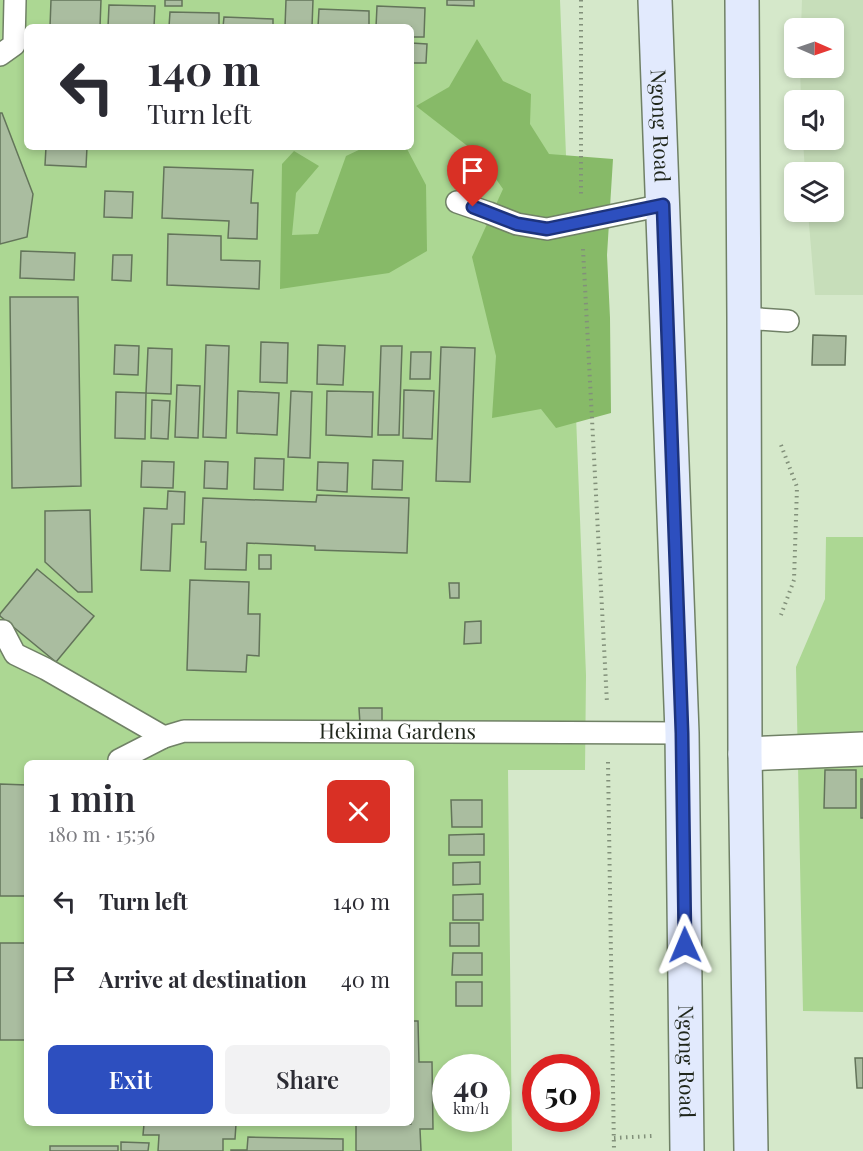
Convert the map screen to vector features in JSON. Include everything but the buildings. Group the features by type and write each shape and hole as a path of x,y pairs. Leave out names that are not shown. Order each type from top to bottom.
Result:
{"main road":[{"name":"Ngong Road","path":"655,0 682,733 687,1151"},
{"path":"742,0 745,754 751,1151"}],"street":[{"path":"745,754 863,749"}],"lane":[{"path":"0,55 14,45 15,0"},
{"path":"457,202 517,224 547,229 663,205"},
{"path":"744,318 788,321"},
{"path":"0,631 3,631 15,654 46,669 164,737"},
{"name":"Hekima Gardens","path":"119,760 164,737 183,731 682,733"}],"path":[{"path":"581,0 581,222 608,732 614,1151"}],"shaded area":[{"path":"802,0 863,0 863,295 815,295 809,222 844,222 844,162 804,162 804,150 844,150 844,90 801,90 800,78 844,78 844,18 801,18"}],"green space":[{"path":"0,0 560,0 586,675 585,770 508,770 512,1151 0,1151"},
{"path":"477,39 503,81 531,94 530,124 549,154 613,159 607,255 611,413 556,428 541,409 492,418 496,356 472,257 503,189 479,155 416,106 449,87"},
{"path":"359,150 408,150 426,185 427,251 389,273 280,289 282,164 294,151 319,166 296,193 292,235 318,234 346,156"},
{"path":"826,537 863,537 863,1012 803,1011 796,667 825,599"}],"route":[{"path":"473,207 517,224 547,229 663,205 682,733 685,945"}]}
